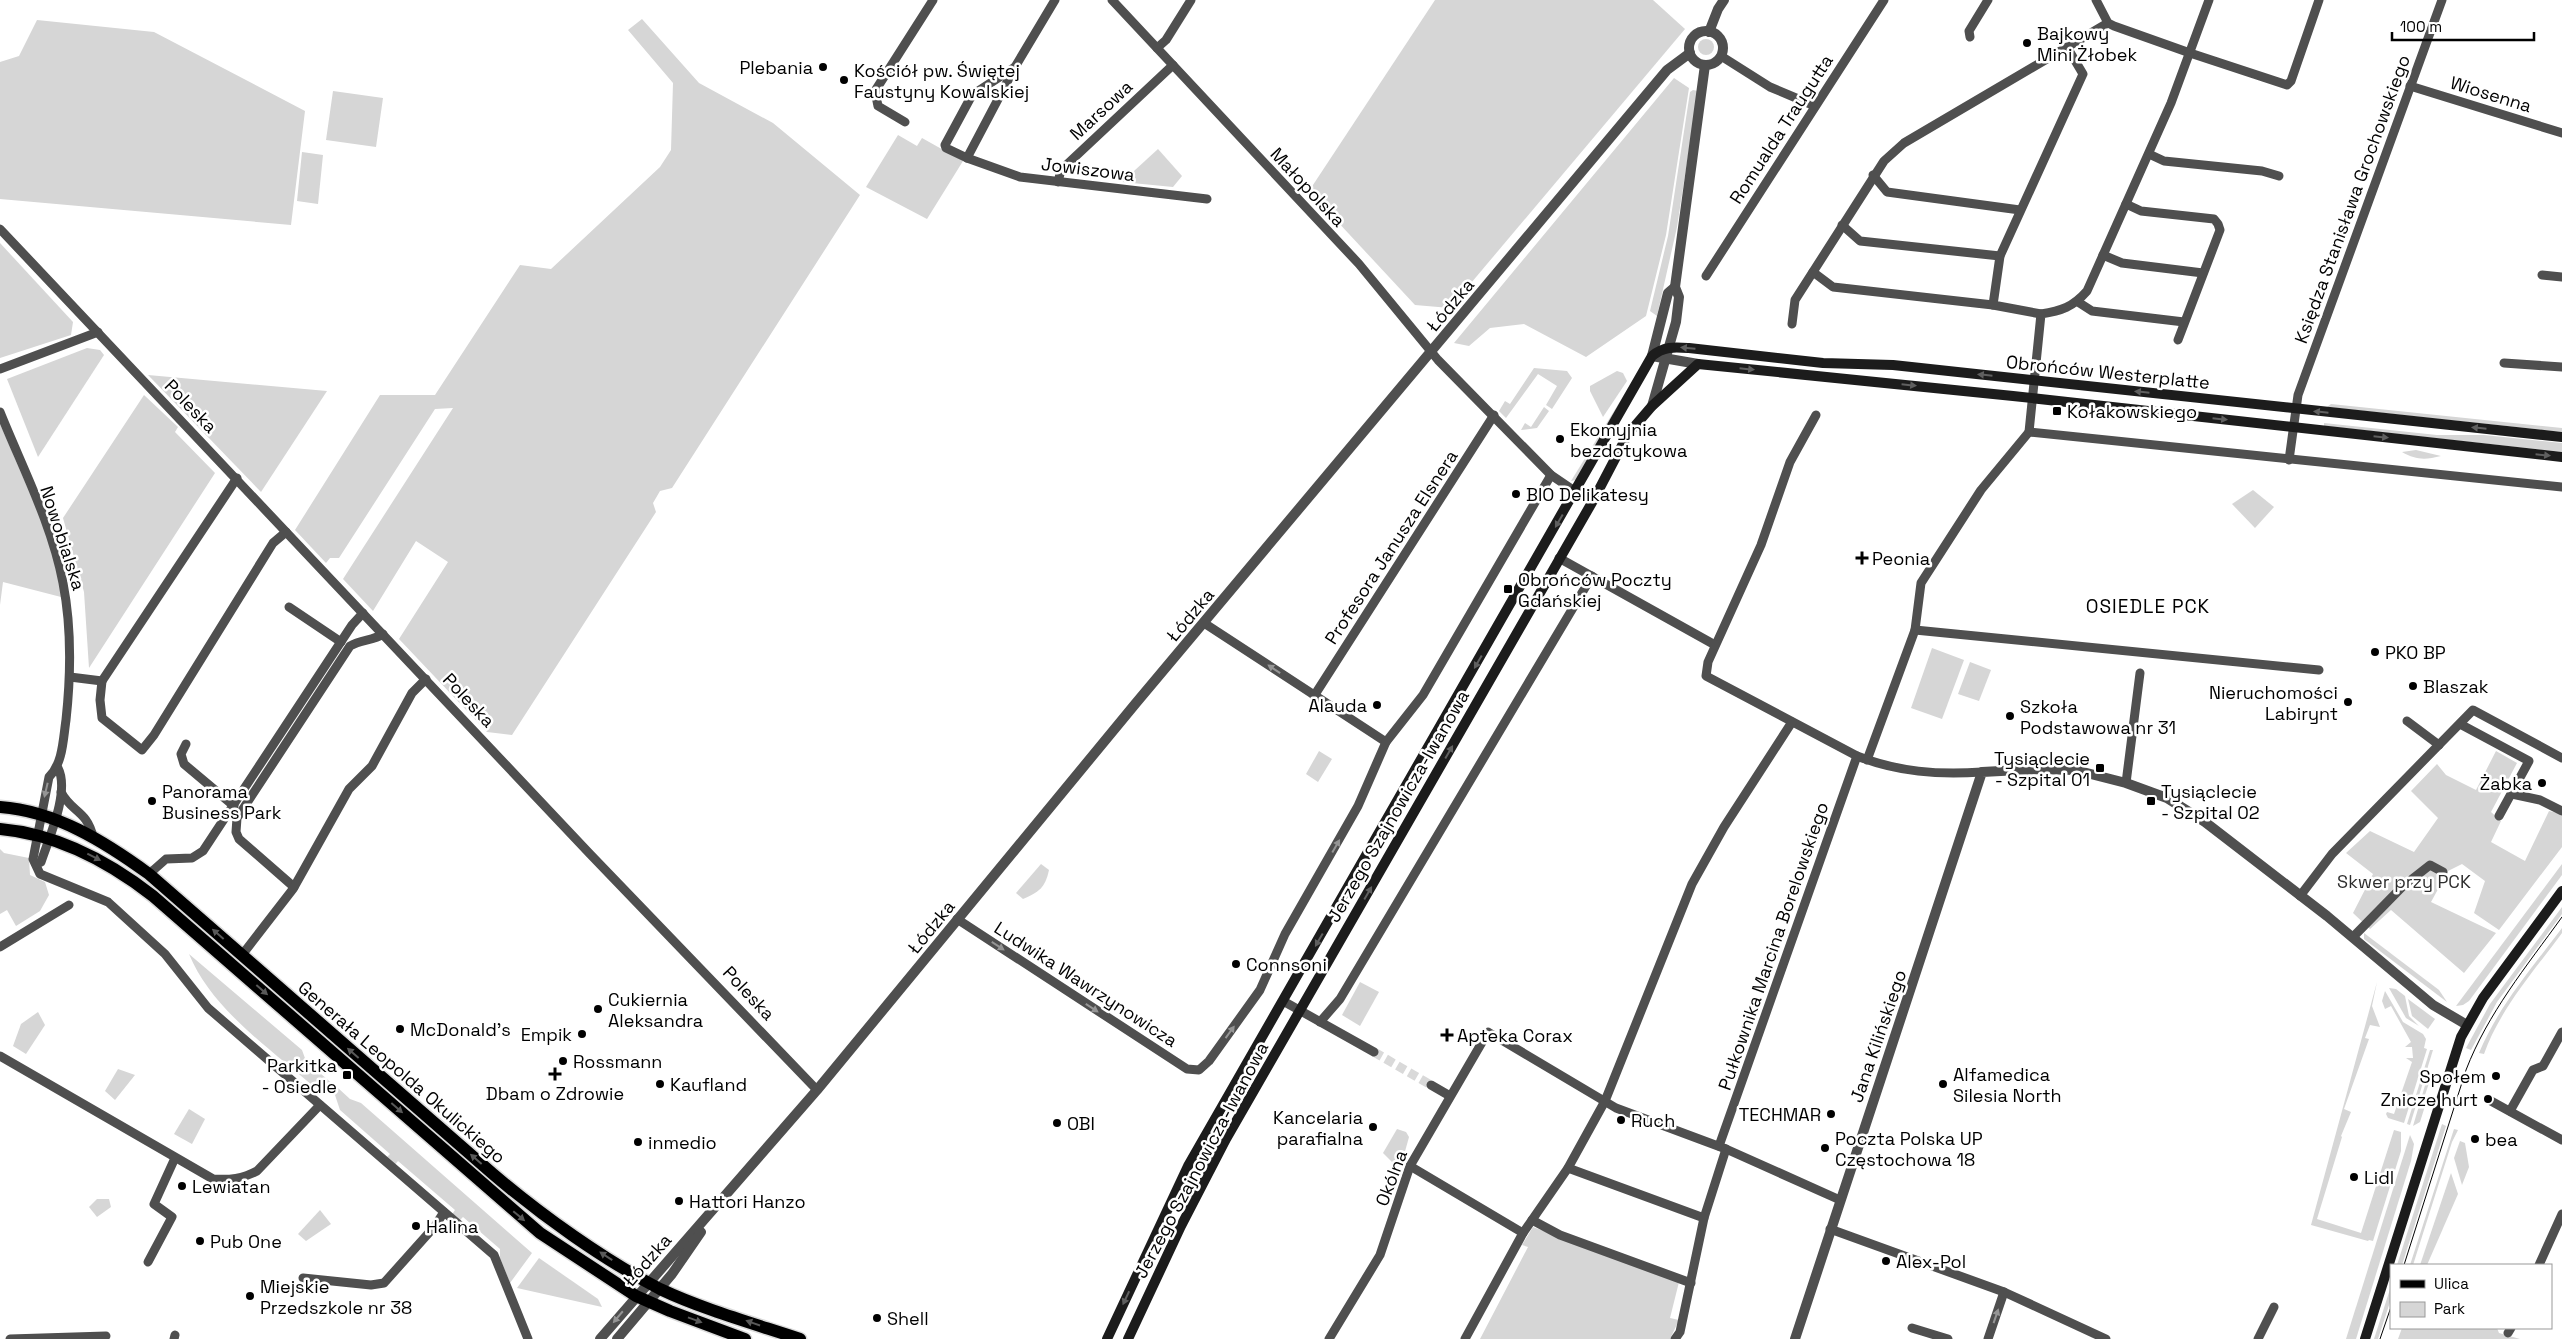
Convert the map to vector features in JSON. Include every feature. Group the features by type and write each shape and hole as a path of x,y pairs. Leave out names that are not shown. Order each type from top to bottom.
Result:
{"main road":[{"name":"Obrońców Westerplatte","path":"1668,347 1823,363 1893,365 2562,437"},
{"path":"1652,356 1668,347"},
{"name":"Jerzego Szajnowicza-Iwanowa","path":"1107,1339 1188,1166 1636,388 1652,356"},
{"name":"Obrońców Westerplatte","path":"1698,364 2032,398 2562,457"},
{"path":"1652,406 1698,364"},
{"name":"Jerzego Szajnowicza-Iwanowa","path":"1128,1339 1181,1226 1226,1138 1560,558 1628,434 1652,406"},
{"name":"Generała Leopolda Okulickiego","path":"0,807 41,816 93,837 149,874 526,1201 571,1234 660,1289 800,1339"},
{"name":"Generała Leopolda Okulickiego","path":"0,829 43,837 84,851 131,879 540,1233 636,1296 745,1339"},
{"path":"2365,1339 2455,1053 2467,1025 2483,998 2562,891"}],"street":[{"path":"905,122 878,106 875,91 933,0"},
{"path":"967,158 1015,67 1054,0"},
{"name":"Małopolska","path":"1112,0 1359,264 1432,352 1551,475 1576,492"},
{"path":"1157,48 1166,40 1191,0"},
{"path":"1709,32 1718,9 1724,0"},
{"name":"Romualda Traugutta","path":"1706,276 1884,0"},
{"path":"1970,37 1969,31 1988,0"},
{"path":"1813,272 1833,287 1993,305 2041,314 2064,310 2078,302 2087,291 2149,154 2190,53 2209,0"},
{"path":"2100,1 2108,23 2286,85 2292,81 2319,0"},
{"name":"Księdza Stanisława Grochowskiego","path":"2289,460 2295,409 2442,0"},
{"path":"1792,324 1795,300 1873,174 1884,160 1904,143 2108,23"},
{"path":"1701,32 1709,32 1716,35 1721,41 1721,56 1716,62 1706,65 1695,60 1690,53 1690,44 1694,37 1701,32"},
{"path":"1993,305 2000,256 2084,74 2067,47"},
{"name":"Łódzka","path":"600,1339 818,1090 1204,623 1667,70 1690,53"},
{"path":"1721,56 1770,87 1815,106"},
{"name":"Marsowa","path":"1058,182 1061,170 1173,65"},
{"name":"Jerzego Szajnowicza-Iwanowa","path":"1652,406 1676,322 1679,297 1675,287 1706,65"},
{"name":"Jowiszowa","path":"1015,67 972,95 945,145 950,151 1020,177 1207,199"},
{"name":"Wiosenna","path":"2410,86 2562,133"},
{"path":"2149,154 2164,161 2262,171 2279,176"},
{"path":"1873,174 1886,192 2020,210"},
{"path":"2126,204 2141,211 2214,219 2218,224 2220,230 2178,340"},
{"path":"1842,225 1860,241 2000,256"},
{"name":"Poleska","path":"0,228 590,854 818,1090"},
{"path":"2103,255 2122,263 2203,273"},
{"path":"2542,274 2562,277"},
{"name":"Jerzego Szajnowicza-Iwanowa","path":"1652,356 1668,293 1675,287"},
{"path":"2078,302 2092,311 2184,322"},
{"path":"1867,760 1915,630 1921,583 1981,490 2029,432 2041,314"},
{"path":"0,369 98,332"},
{"name":"Obrońców Westerplatte","path":"1652,356 1698,364"},
{"path":"2504,363 2562,367"},
{"name":"Nowobialska","path":"0,412 51,540 63,581 70,633 70,677 64,738 58,768 49,777 41,816 43,837"},
{"name":"Profesora Janusza Elsnera","path":"1314,696 1494,415"},
{"path":"1816,415 1790,462 1762,545 1715,645 1708,662 1706,676 1857,756 1893,768 1917,772 2075,770 2126,783 2167,798 2205,822 2353,937 2433,1005 2467,1025"},
{"path":"2029,432 2562,487"},
{"name":"Jerzego Szajnowicza-Iwanowa","path":"1199,1070 1209,1062 1260,990 1285,934 1358,806 1386,742 1423,695 1551,475"},
{"path":"237,478 102,681 100,700 102,718 142,750 154,735 273,543 286,532"},
{"path":"1560,558 1715,645"},
{"path":"1320,1022 1340,999 1592,576"},
{"path":"288,607 341,642"},
{"path":"149,874 166,859 192,858 200,855 341,642 363,612"},
{"path":"1204,623 1386,742"},
{"path":"1915,630 2319,670"},
{"path":"294,887 238,839 236,832 237,818 350,646 383,634"},
{"path":"2126,783 2140,673"},
{"path":"70,677 102,681"},
{"path":"242,955 294,887 349,789 372,766 412,693 426,679"},
{"path":"2300,896 2332,854 2473,710 2562,758"},
{"path":"2407,721 2439,745"},
{"path":"1465,1339 1523,1233 1568,1168 1605,1101 1694,879 1724,827 1792,722"},
{"path":"2460,724 2530,761 2499,816"},
{"path":"186,744 181,754 184,764 234,806"},
{"name":"Pułkownika Marcina Borelowskiego","path":"1675,1339 1680,1332 1704,1218 1722,1148 1857,756"},
{"name":"Nowobialska","path":"43,837 54,821 61,792 63,777 58,768"},
{"name":"Jana Kilińskiego","path":"1795,1339 1982,772"},
{"path":"61,792 90,822 93,837"},
{"path":"2512,794 2540,800 2562,812"},
{"path":"43,837 41,862 36,864 40,874 108,902 165,954 208,1008 494,1255 528,1339"},
{"path":"2353,937 2402,887 2430,865 2443,872"},
{"path":"0,947 69,905"},
{"name":"Ludwika Wawrzynowicza","path":"957,920 1187,1069 1199,1070"},
{"path":"1283,1001 1374,1052"},
{"name":"Okólna","path":"1330,1339 1380,1255 1410,1166 1488,1032 1605,1101"},
{"path":"2510,1111 2533,1070 2543,1066 2562,1032"},
{"path":"0,1056 213,1179 244,1178 257,1171 320,1105"},
{"path":"1431,1086 1450,1096"},
{"path":"1605,1101 1616,1108 1722,1148 1840,1200"},
{"path":"2491,1101 2562,1140"},
{"path":"148,1262 172,1217 154,1204 175,1158"},
{"path":"1410,1166 1523,1233"},
{"path":"1568,1168 1704,1218"},
{"name":"Łódzka","path":"617,1339 660,1289 719,1204"},
{"path":"303,1278 371,1285 384,1283 435,1226 444,1212"},
{"path":"2539,1264 2562,1214"},
{"path":"1532,1220 1560,1235 1691,1283"},
{"path":"1830,1229 2004,1292 2106,1339"},
{"path":"1988,1339 2004,1292"},
{"path":"2258,1339 2274,1307"},
{"path":"1912,1328 1948,1339"},
{"path":"10,1339 106,1336"}],"green space":[{"path":"1435,0 1653,0 1685,29 1450,308 1415,305 1309,191"},
{"path":"642,19 699,83 773,123 860,195 672,488 660,491 653,503 656,512 512,735 487,732 399,639 448,562 416,541 373,611 343,579 453,408 435,409 339,558 330,558 326,563 295,530 380,395 435,395 520,265 551,269 660,167 671,150 673,83 628,30"},
{"path":"37,20 154,32 305,111 291,225 0,199 0,62 19,56"},
{"path":"1706,39 1712,41 1714,47 1712,53 1706,55 1700,53 1698,47 1700,41"},
{"path":"1674,78 1689,88 1666,235 1646,316 1586,357 1524,324 1490,328 1469,346 1454,343"},
{"path":"1693,90 1698,91 1677,227 1657,316 1650,311 1668,236 1690,92"},
{"path":"333,91 383,98 376,147 326,140"},
{"path":"898,135 917,146 922,138 963,161 927,219 866,187"},
{"path":"1158,149 1182,176 1173,187 1122,182"},
{"path":"302,152 323,155 318,204 297,201"},
{"path":"0,243 73,322 71,335 0,358"},
{"path":"87,348 100,350 104,355 38,457 7,379"},
{"path":"1534,368 1567,371 1572,378 1552,409 1546,405 1557,386 1538,374 1506,418 1499,411 1505,401 1510,404"},
{"path":"1617,371 1623,373 1627,381 1603,417 1590,391 1590,386"},
{"path":"148,375 327,391 261,492"},
{"path":"1630,385 1576,480 1571,481"},
{"path":"144,395 178,427 175,432 215,473 89,668 84,592 63,518"},
{"path":"2331,404 2562,428 2562,432 2327,407"},
{"path":"1544,407 1549,411 1537,428 1521,430 1525,423 1531,427"},
{"path":"2324,423 2437,435 2484,435 2562,443 2562,452 2324,426"},
{"path":"0,424 60,563 61,597 3,582 0,605"},
{"path":"2416,450 2441,456 2421,458 2412,457 2402,452"},
{"path":"2253,490 2274,507 2255,528 2232,504"},
{"path":"1932,648 1964,660 1942,719 1911,708"},
{"path":"1970,662 1991,670 1979,701 1958,694"},
{"path":"1319,751 1332,759 1318,782 1306,774"},
{"name":"Skwer przy PCK","path":"2496,751 2517,763 2491,812 2501,821 2491,842 2525,861 2549,811 2562,814 2562,847 2499,930 2474,913 2485,881 2462,864 2448,871 2431,902 2496,933 2464,973 2391,910 2370,929 2353,913 2373,874 2346,853 2370,831 2414,852 2438,818 2411,791 2437,764 2446,775 2476,790"},
{"path":"0,849 4,853 29,858 30,875 45,882 49,895 40,911 16,926 7,910 0,914"},
{"path":"1041,864 1049,870 1046,881 1040,889 1023,899 1016,893"},
{"path":"2562,864 2562,875 2469,1001 2463,1005 2456,1006"},
{"path":"2562,907 2562,914 2497,1002 2471,1050 2466,1048 2490,1004"},
{"path":"2562,928 2562,933 2508,1006 2484,1054 2479,1053 2506,1004"},
{"path":"2364,933 2439,990 2447,1002 2364,939"},
{"path":"189,954 302,1050 306,1061 335,1086 332,1090 315,1088 227,1011 199,974"},
{"path":"1360,982 1379,992 1360,1026 1342,1015"},
{"path":"2377,982 2372,1006 2380,1027 2370,1025 2365,1038 2369,1039 2344,1109 2351,1112 2341,1136 2317,1219 2361,1233 2394,1130 2401,1132 2401,1151 2373,1241 2368,1241 2311,1225"},
{"path":"2389,988 2396,989 2405,996 2409,1016 2419,1026 2406,1018"},
{"path":"2385,991 2403,1022 2423,1034 2426,1039 2424,1048 2427,1049 2404,1123 2388,1118 2386,1114 2387,1112 2394,1114 2412,1062 2406,1058 2413,1058 2412,1047 2405,1047 2411,1042 2391,1006 2385,1009 2382,1001"},
{"path":"2408,999 2435,1019 2428,1029 2412,1016"},
{"path":"38,1012 45,1025 26,1054 13,1046 21,1024"},
{"path":"2430,1050 2433,1050 2410,1125 2407,1124"},
{"path":"118,1069 135,1075 115,1100 105,1091"},
{"path":"2426,1082 2429,1083 2423,1101 2426,1103 2420,1122 2413,1126"},
{"path":"338,1088 350,1099 361,1103 532,1253 510,1283 500,1258 500,1249 463,1217 458,1222 451,1216 455,1210 398,1161 394,1166 385,1159 390,1154 340,1110 334,1092"},
{"path":"189,1109 205,1119 192,1144 174,1134"},
{"path":"2442,1124 2446,1126 2402,1264 2397,1264"},
{"path":"1397,1129 1406,1132 1409,1137 1401,1166 1397,1167 1383,1153"},
{"path":"2454,1129 2458,1130 2452,1142 2413,1264 2410,1264"},
{"path":"2410,1135 2414,1144 2411,1161 2356,1339 2346,1339"},
{"path":"2460,1141 2465,1143 2469,1167 2462,1185 2454,1158"},
{"path":"2451,1173 2458,1194 2427,1264 2420,1264"},
{"path":"97,1199 109,1199 111,1207 97,1217 89,1207"},
{"path":"320,1210 331,1224 306,1241 298,1234"},
{"path":"1533,1227 1679,1282 1670,1318 1679,1320 1670,1339 1480,1339 1528,1247 1522,1245"},
{"path":"539,1258 598,1299 602,1307 517,1288"},
{"path":"2390,1289 2390,1302 2378,1339 2374,1339"},
{"path":"2402,1329 2497,1329 2499,1333 2520,1339 2398,1339"}],"tunnel":[{"path":"1374,1052 1431,1085"}],"tram line":[{"path":"2404,1264 2466,1070 2475,1049 2509,991 2562,917"},
{"path":"2380,1339 2390,1310"}],"place":[{"name":"Bajkowy Mini Żłobek","path":"2027,43"},
{"name":"Plebania","path":"823,67"},
{"name":"Kościół pw. Świętej Faustyny Kowalskiej","path":"844,80"},
{"name":"Kołakowskiego","path":"2057,411"},
{"name":"Ekomyjnia bezdotykowa","path":"1560,439"},
{"name":"BIO Delikatesy","path":"1516,494"},
{"name":"Peonia","path":"1862,558"},
{"name":"Obrońców Poczty Gdańskiej","path":"1508,589"},
{"name":"PKO BP","path":"2375,652"},
{"name":"Blaszak","path":"2413,686"},
{"name":"Nieruchomości Labirynt","path":"2348,702"},
{"name":"Alauda","path":"1377,705"},
{"name":"Szkoła Podstawowa nr 31","path":"2010,716"},
{"name":"Tysiąclecie - Szpital 01","path":"2100,768"},
{"name":"Żabka","path":"2542,783"},
{"name":"Panorama Business Park","path":"152,801"},
{"name":"Tysiąclecie - Szpital 02","path":"2151,801"},
{"name":"Connsoni","path":"1236,964"},
{"name":"Cukiernia Aleksandra","path":"598,1009"},
{"name":"McDonald's","path":"400,1029"},
{"name":"Empik","path":"582,1034"},
{"name":"Apteka Corax","path":"1447,1035"},
{"name":"Rossmann","path":"563,1061"},
{"name":"Dbam o Zdrowie","path":"555,1074"},
{"name":"Parkitka - Osiedle","path":"347,1075"},
{"name":"Społem","path":"2496,1076"},
{"name":"Kaufland","path":"660,1084"},
{"name":"Alfamedica Silesia North","path":"1943,1084"},
{"name":"Znicze hurt","path":"2488,1099"},
{"name":"TECHMAR","path":"1831,1114"},
{"name":"Ruch","path":"1621,1120"},
{"name":"OBI","path":"1057,1123"},
{"name":"Kancelaria parafialna","path":"1373,1127"},
{"name":"bea","path":"2475,1139"},
{"name":"inmedio","path":"638,1142"},
{"name":"Poczta Polska UP Częstochowa 18","path":"1825,1148"},
{"name":"Lidl","path":"2354,1177"},
{"name":"Lewiatan","path":"182,1186"},
{"name":"Hattori Hanzo","path":"679,1201"},
{"name":"Halina","path":"416,1226"},
{"name":"Pub One","path":"200,1241"},
{"name":"Alex-Pol","path":"1886,1261"},
{"name":"Miejskie Przedszkole nr 38","path":"250,1296"},
{"name":"Shell","path":"877,1318"}],"district":[{"name":"OSIEDLE PCK","path":"2148,606"}]}
